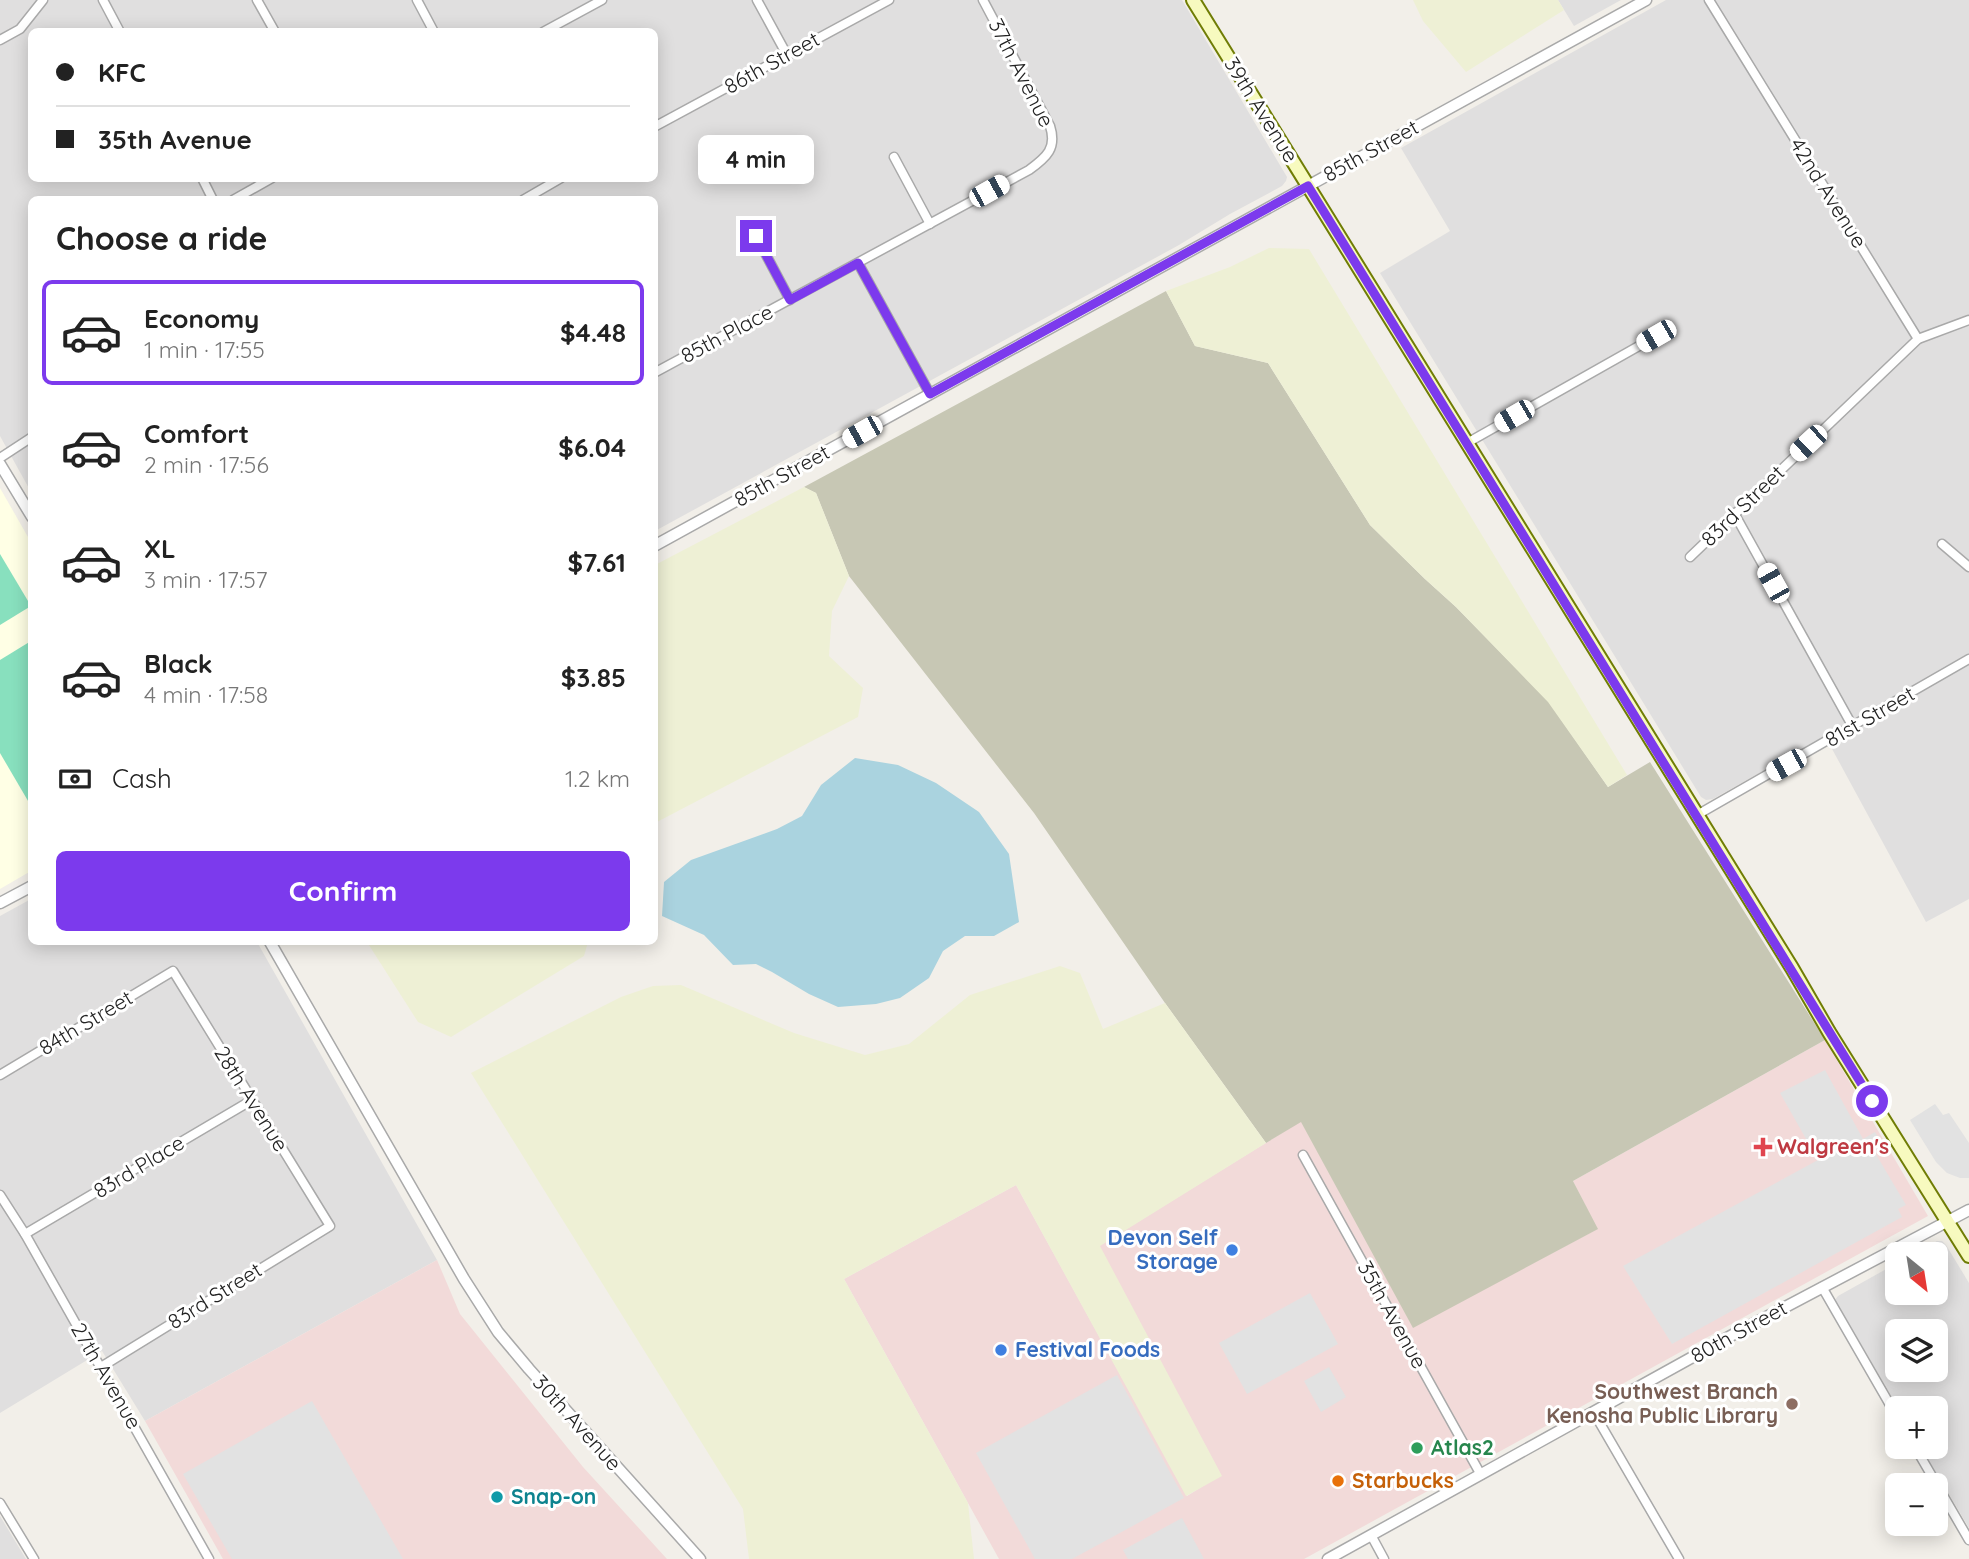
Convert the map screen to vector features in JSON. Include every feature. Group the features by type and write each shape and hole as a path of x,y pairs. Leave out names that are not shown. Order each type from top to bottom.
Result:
{"main road":[{"name":"39th Avenue","path":"1193,0 1969,1256"}],"street":[{"path":"0,40 20,29 43,0"},
{"path":"103,0 118,28"},
{"path":"257,0 273,28"},
{"path":"417,0 432,28"},
{"path":"550,28 603,0"},
{"path":"757,0 787,55"},
{"name":"86th Street","path":"658,125 889,0"},
{"name":"37th Avenue","path":"983,0 1050,125 1053,136 1051,148"},
{"name":"85th Street","path":"658,544 1646,0"},
{"name":"42nd Avenue","path":"1709,0 1918,340"},
{"name":"85th Place","path":"658,371 1029,170 1043,160 1051,148"},
{"path":"894,157 929,224"},
{"path":"240,196 265,182"},
{"path":"530,196 554,182"},
{"path":"756,236 790,300"},
{"path":"858,263 930,394"},
{"path":"1918,340 1969,320"},
{"path":"1466,443 1669,329"},
{"name":"83rd Street","path":"1689,557 1918,340"},
{"path":"0,458 28,440"},
{"path":"0,464 28,510"},
{"path":"1734,513 1853,727"},
{"path":"1942,544 1969,567"},
{"name":"81st Street","path":"1697,815 1969,659"},
{"path":"0,903 28,888"},
{"name":"30th Avenue","path":"272,945 464,1279 498,1332 700,1559"},
{"name":"84th Street","path":"0,1074 173,971"},
{"name":"28th Avenue","path":"173,971 330,1226"},
{"name":"83rd Place","path":"25,1234 252,1100"},
{"name":"35th Avenue","path":"1303,1155 1481,1475"},
{"name":"27th Avenue","path":"0,1195 25,1234 209,1559"},
{"name":"80th Street","path":"1328,1559 1822,1287 1969,1210"},
{"name":"83rd Street","path":"101,1367 330,1226"},
{"path":"1822,1287 1885,1396"},
{"path":"1594,1413 1679,1559"},
{"path":"1922,1459 1969,1540"},
{"path":"0,1503 34,1559"},
{"path":"1371,1535 1384,1559"}],"shaded area":[{"path":"0,0 1182,0 1287,177 1282,186 1179,245 658,529 658,196 28,196 28,487 0,436"},
{"path":"1413,0 1558,0 1564,10 1466,72 1423,21"},
{"path":"1558,0 1621,0 1574,26"},
{"path":"1666,0 1969,0 1969,899 1926,922 1825,736 1713,799 1706,800 1701,797 1380,273 1450,231 1401,148"},
{"path":"1269,248 1309,249 1627,775 1608,787 1548,702 1456,607 1370,525 1268,363 1195,346 1166,291 1230,267"},
{"path":"1166,291 1195,346 1268,363 1370,525 1456,607 1549,702 1608,787 1650,762 1825,1040 1573,1181 1598,1229 1413,1328 1301,1122 1266,1143 1165,1003 1034,813 849,576 816,493 804,487"},
{"path":"804,487 816,493 849,576 832,611 829,656 863,688 858,717 658,821 658,563"},
{"path":"0,488 28,537 28,873 0,889"},
{"path":"28,901 28,945 259,945 437,1260 145,1421 102,1351 0,1413 0,916"},
{"path":"369,945 587,945 584,956 451,1037 418,1022"},
{"path":"1060,966 1080,973 1103,1029 1165,1003 1266,1143 1100,1246 1222,1476 1186,1496 1016,1185 844,1279 968,1503 974,1559 749,1559 743,1509 471,1073 621,997 653,986 681,985 794,1033 865,1055 909,1044 970,995"},
{"path":"1825,1040 1928,1216 1304,1559 999,1559 844,1279 1016,1185 1187,1496 1221,1475 1099,1246 1301,1121 1413,1327 1597,1229 1573,1181"},
{"path":"1825,1070 1863,1139 1875,1132 1883,1145 1874,1151 1906,1205 1898,1209 1902,1217 1672,1344 1623,1266 1818,1160 1780,1093"},
{"path":"1935,1104 1943,1115 1949,1113 1969,1143 1969,1178 1947,1173 1936,1162 1910,1120"},
{"path":"1948,1248 1969,1283 1969,1528 1948,1493 1948,1473 1936,1473 1928,1459 1948,1459 1948,1396 1891,1396 1835,1300 1885,1270 1885,1306 1948,1306"},
{"path":"437,1260 460,1314 583,1467 667,1559 223,1559 145,1421"},
{"path":"1310,1293 1338,1344 1247,1394 1219,1343"},
{"path":"1329,1367 1346,1397 1321,1412 1304,1381"},
{"path":"1117,1375 1184,1498 1072,1559 1035,1559 976,1453"},
{"path":"312,1401 403,1559 232,1559 183,1474"},
{"path":"0,1516 26,1559 0,1559"},
{"path":"1182,1518 1204,1559 1128,1559 1123,1550"}],"green space":[{"path":"0,554 28,601 28,608 0,625"},
{"path":"28,643 28,801 0,753 0,660"}],"water":[{"path":"855,758 898,765 936,783 979,812 1009,854 1019,922 994,936 965,936 943,951 929,978 900,998 876,1004 838,1007 756,964 733,965 704,935 662,916 664,882 691,860 777,829 802,816 821,785"}],"place":[{"name":"Walgreen's","path":"1763,1147"},
{"name":"Devon Self Storage","path":"1232,1250"},
{"name":"Festival Foods","path":"1001,1350"},
{"name":"Southwest Branch Kenosha Public Library","path":"1792,1404"},
{"name":"Atlas2","path":"1417,1448"},
{"name":"Starbucks","path":"1338,1481"},
{"name":"Snap-on","path":"497,1497"}],"route":[{"path":"756,236 790,300 858,263 930,394 1308,186 1872,1101"}]}
